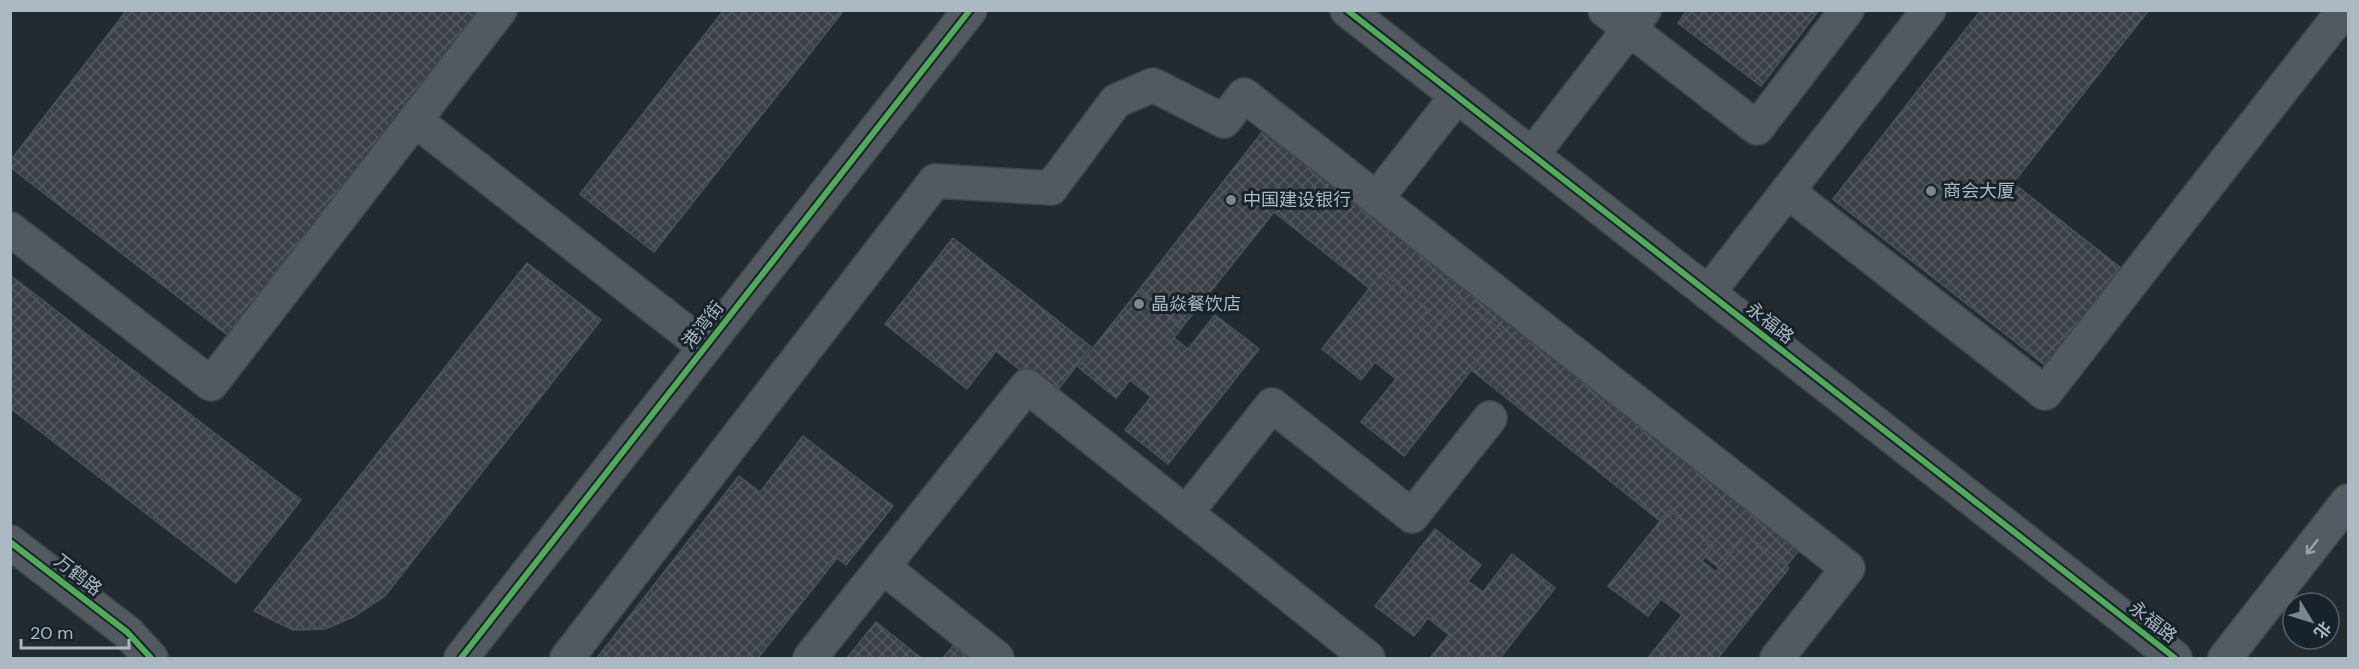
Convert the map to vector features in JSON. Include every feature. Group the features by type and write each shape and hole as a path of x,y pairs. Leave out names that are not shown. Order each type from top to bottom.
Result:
{"main road":[{"path":"2225,658 2349,501"}],"street":[{"path":"10,230 211,384 500,10"},
{"name":"港湾街","path":"461,658 970,10"},
{"name":"永福路","path":"1347,10 2175,658"},
{"path":"1532,155 1626,17 1757,128 1847,10"},
{"path":"1708,293 1929,10"},
{"path":"1787,191 2045,393 2344,10"},
{"path":"567,658 935,181 1051,188 1116,101 1153,85 1224,121 1244,95 1848,567 1777,658"},
{"path":"1377,198 1457,96"},
{"path":"415,120 705,347"},
{"path":"810,658 1027,386 1368,658"},
{"path":"1186,513 1272,405 1412,516 1490,418"},
{"name":"万鹤路","path":"10,542 127,632 151,658"},
{"path":"883,567 997,658"}],"building":[{"path":"127,10 483,10 230,337 10,167 10,161"},
{"path":"724,10 844,10 654,252 580,194"},
{"path":"1687,10 1819,10 1761,86 1678,23"},
{"name":"商会大厦","path":"1981,10 2149,10 2013,183 2122,269 2046,366 1833,199"},
{"path":"1266,127 1799,550 1759,600 1274,212 1183,326 1138,291"},
{"path":"953,238 1091,347 1053,396 996,351 967,389 885,324"},
{"path":"527,263 601,320 385,596 353,617 325,629 293,630 254,611"},
{"path":"1382,272 1428,309 1416,324 1429,335 1459,297 1502,331 1404,456 1361,422 1396,379 1375,362 1361,380 1322,349"},
{"path":"10,275 301,500 236,583 10,408"},
{"path":"1138,291 1183,326 1174,338 1188,349 1215,315 1259,349 1168,464 1125,430 1151,397 1130,380 1116,398 1078,367"},
{"path":"803,436 893,506 846,565 837,558 758,658 597,658 739,476 760,492"},
{"path":"1669,510 1714,545 1702,561 1716,572 1746,534 1789,568 1718,658 1648,658 1682,615 1661,599 1648,616 1608,586"},
{"path":"1435,529 1481,565 1468,581 1483,592 1512,554 1555,588 1500,658 1430,658 1449,635 1428,618 1414,636 1375,606"},
{"path":"876,622 921,658 847,658"},
{"path":"953,646 968,658 943,658"}],"cycle path":[{"path":"461,658 970,10"},
{"path":"1347,10 2175,658"},
{"path":"10,542 127,632 151,658"}],"place":[{"name":"商会大厦","path":"1931,191"},
{"name":"中国建设银行","path":"1231,200"},
{"name":"晶焱餐饮店","path":"1139,304"}]}
